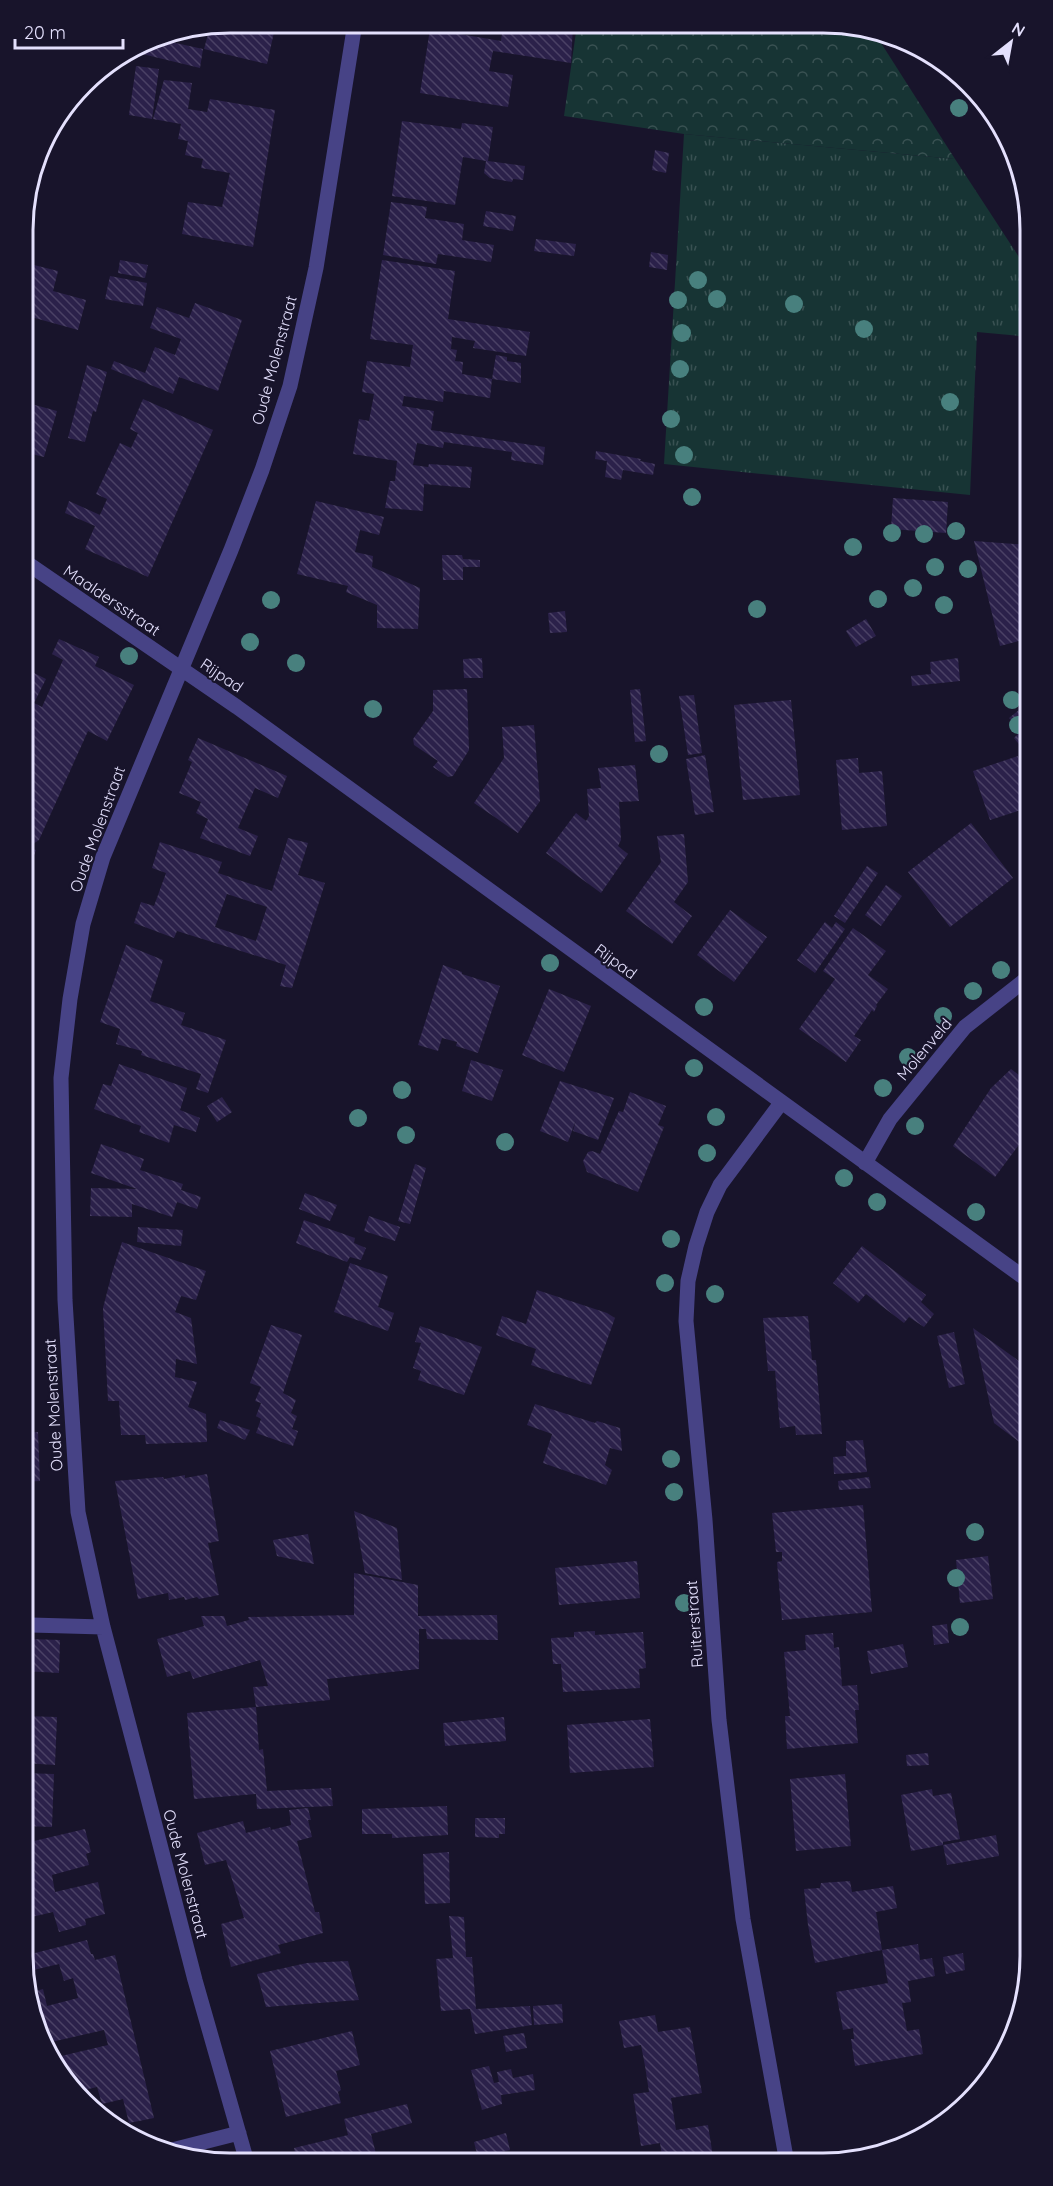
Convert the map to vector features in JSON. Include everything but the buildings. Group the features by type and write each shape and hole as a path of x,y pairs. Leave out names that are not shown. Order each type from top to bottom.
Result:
{"street":[{"name":"Oude Molenstraat","path":"245,2153 195,1980 103,1627 78,1512 65,1300 61,1078 70,999 83,924 103,856 262,470 290,386 316,268 353,33"},
{"name":"Maaldersstraat","path":"33,567 180,668"},
{"name":"Rijpad","path":"180,668 247,714 1020,1275"},
{"name":"Molenveld","path":"865,1163 890,1119 965,1027 1020,984"},
{"name":"Ruiterstraat","path":"781,1103 720,1185 708,1212 696,1246 688,1281 686,1321 705,1520 720,1732 743,1919 785,2153"},
{"path":"33,1625 103,1627"},
{"path":"184,2147 239,2133"}],"green space":[{"path":"576,33 836,33 880,42 955,159 684,134 564,116"},
{"path":"684,134 955,159 1020,259 1020,336 977,332 970,495 664,464"}]}
